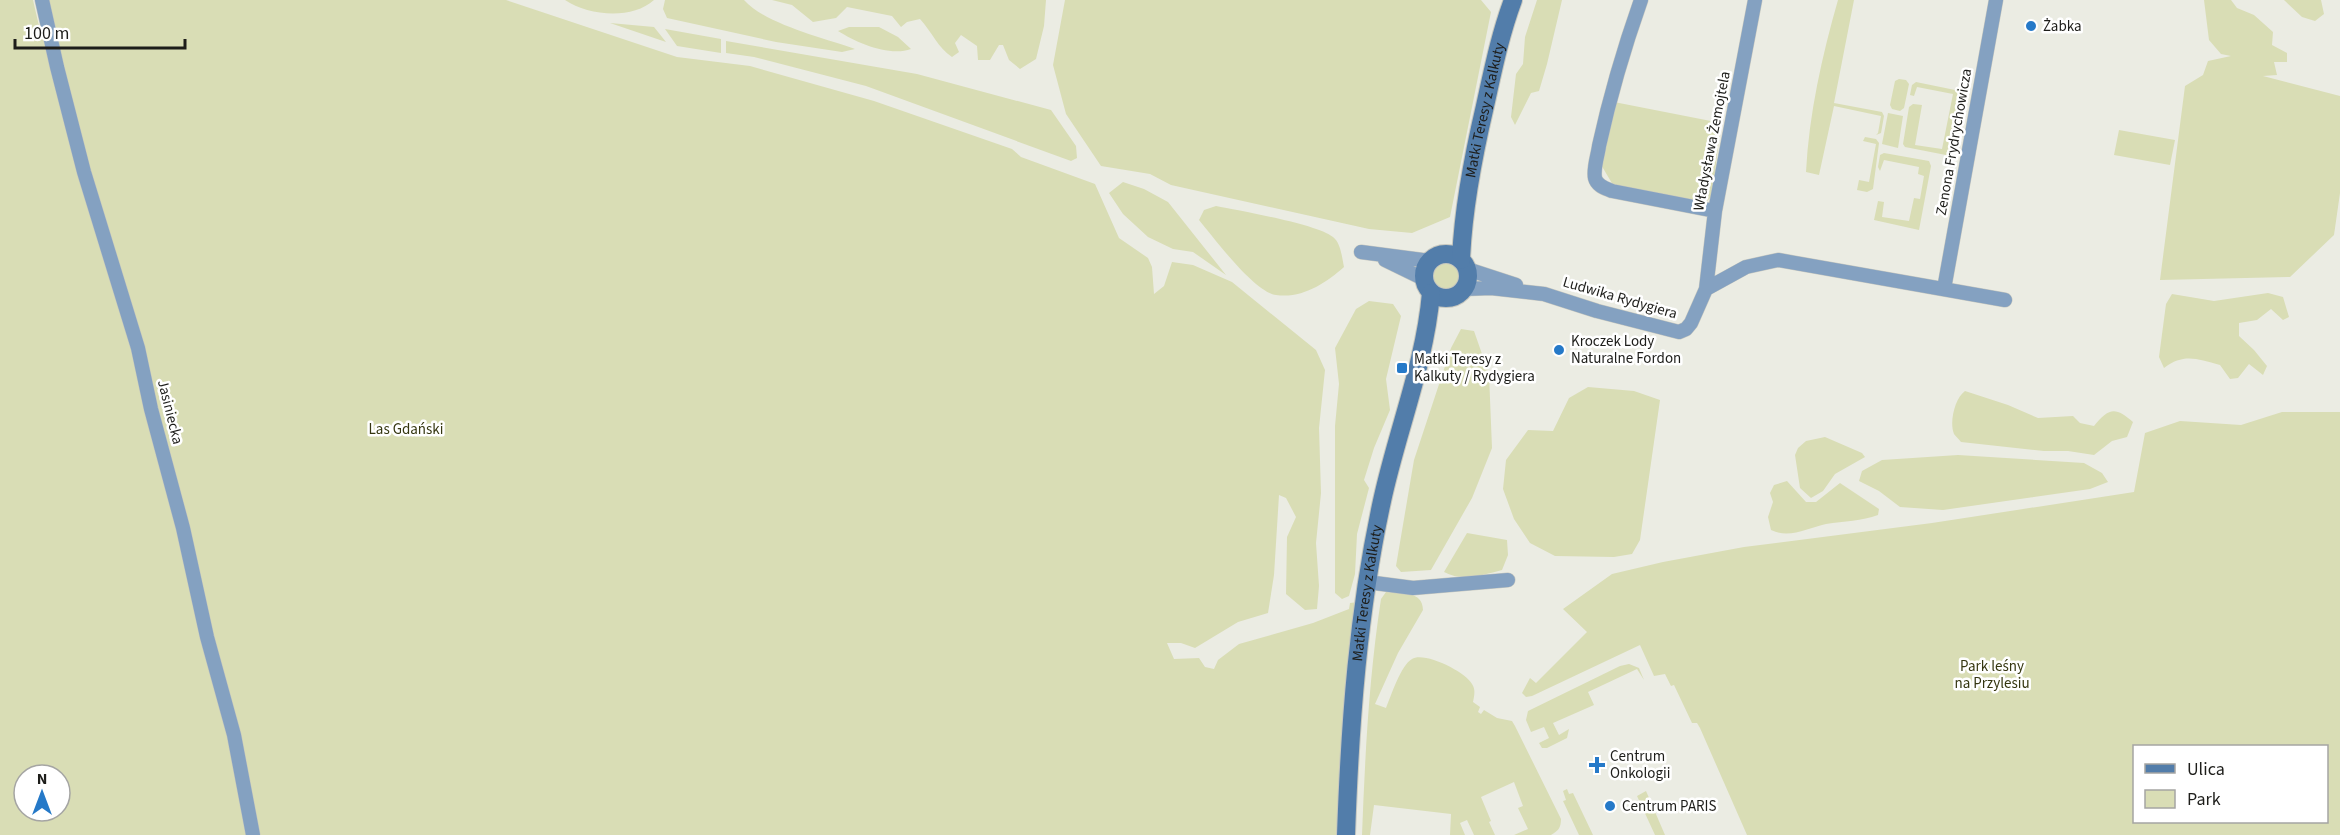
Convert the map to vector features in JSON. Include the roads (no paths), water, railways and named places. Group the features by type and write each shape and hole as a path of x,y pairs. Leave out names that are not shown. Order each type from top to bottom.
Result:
{"street":[{"name":"Jasiniecka","path":"42,0 84,172 138,348 151,409 183,528 207,637 234,735 253,835"},
{"name":"Matki Teresy z Kalkuty","path":"1451,261 1500,34 1503,0"},
{"name":"Matki Teresy z Kalkuty","path":"1500,34 1513,0"},
{"path":"1641,0 1621,59 1610,103 1595,165 1596,181 1601,187 1612,191 1715,211"},
{"name":"Władysława Żemojtela","path":"1706,289 1715,211 1755,0"},
{"name":"Zenona Frydrychowicza","path":"1944,289 1996,0"},
{"name":"Ludwika Rydygiera","path":"1428,286 1409,270 1364,252 1451,261 1535,292 1679,332 1691,323 1706,289"},
{"path":"1706,289 1746,267 1779,260 2005,300"},
{"path":"1451,261 1468,282 1457,293 1442,298 1428,286 1425,272 1451,261"},
{"name":"Matki Teresy z Kalkuty","path":"1346,835 1351,714 1367,582 1383,497 1420,355 1428,286"},
{"name":"Ludwika Rydygiera","path":"1457,293 1535,292"},
{"name":"Matki Teresy z Kalkuty","path":"1420,355 1457,293"},
{"path":"1367,582 1413,588 1508,580"}],"place":[{"name":"Żabka","path":"2031,26"},
{"name":"Kroczek Lody Naturalne Fordon","path":"1559,350"},
{"name":"Matki Teresy z Kalkuty / Rydygiera","path":"1402,368"},
{"name":"Centrum Onkologii","path":"1597,765"},
{"name":"Centrum PARIS","path":"1610,806"}],"park label":[{"name":"Las Gdański","path":"406,429"},
{"name":"Park leśny na Przylesiu","path":"1992,674"}]}
